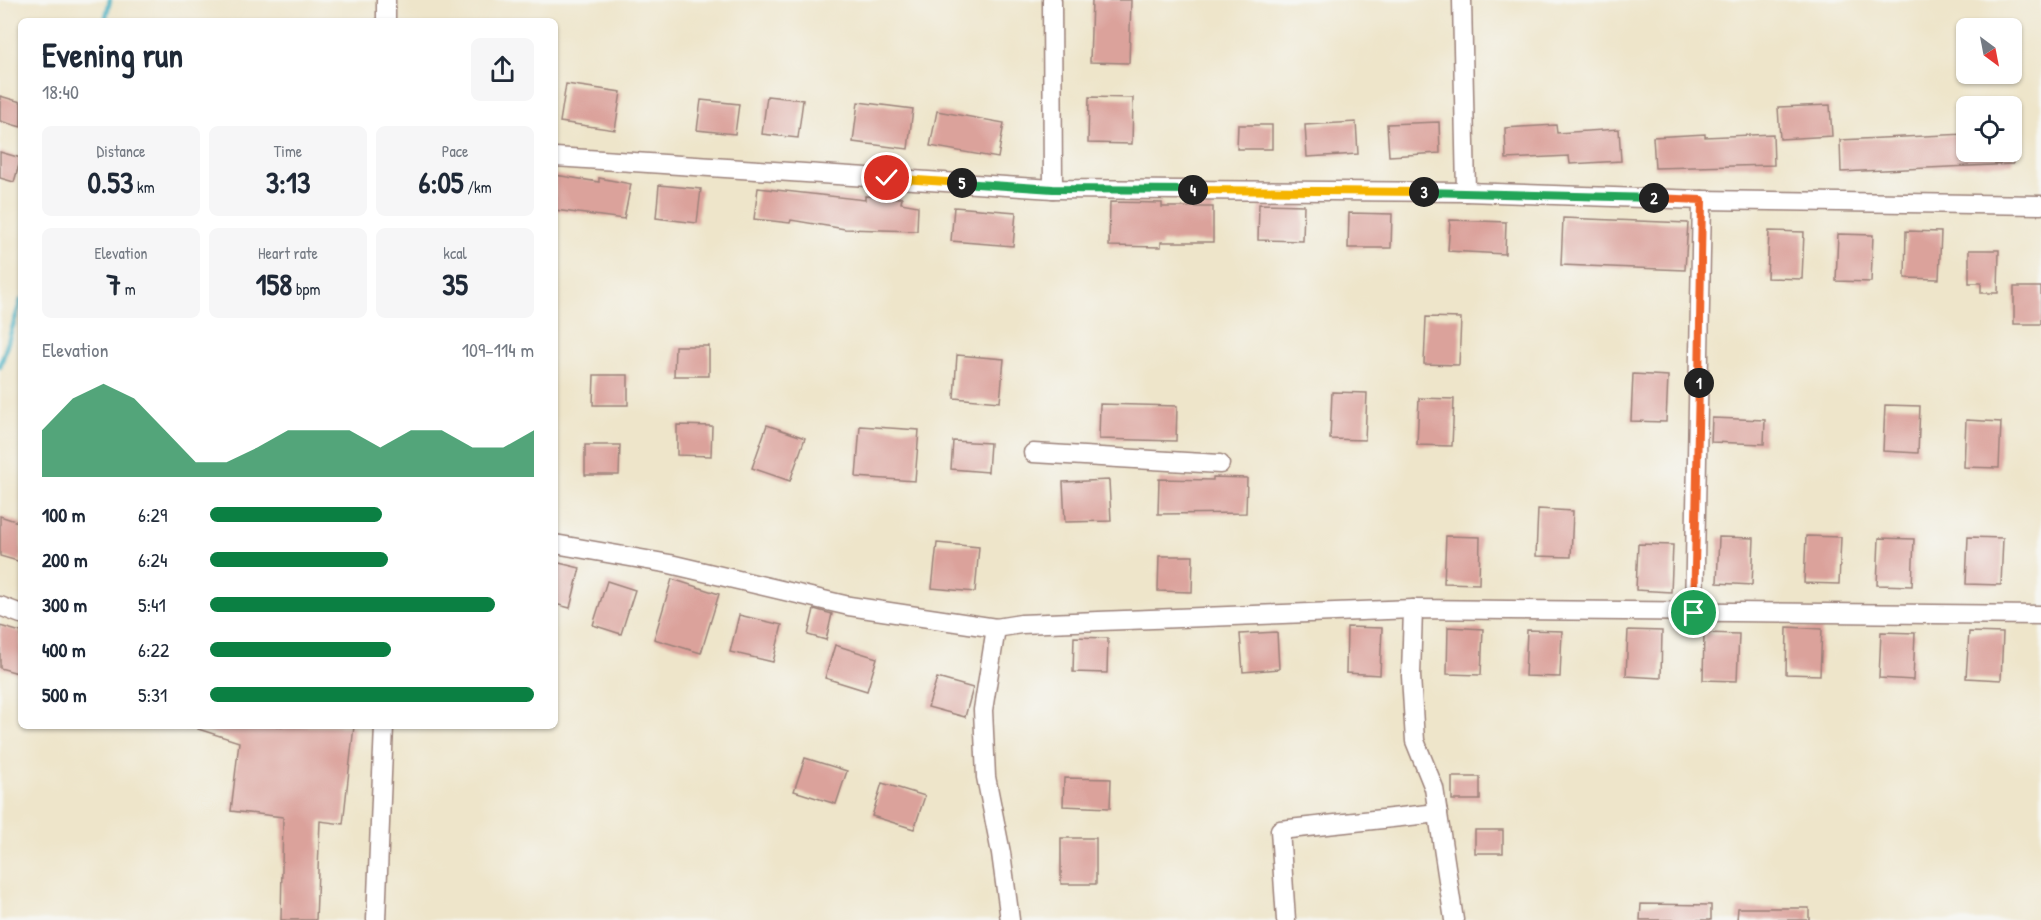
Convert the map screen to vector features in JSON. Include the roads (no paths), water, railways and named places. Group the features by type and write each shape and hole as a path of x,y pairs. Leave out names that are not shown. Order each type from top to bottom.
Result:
{"street":[{"path":"387,0 387,18"},
{"path":"1052,0 1053,189"},
{"path":"1462,0 1466,192"},
{"path":"558,157 1053,189 1466,192 1702,200 2041,205"},
{"path":"1694,613 1702,200"},
{"path":"1033,453 1220,464"},
{"path":"558,545 670,564 849,606 996,628 1021,624 1413,609 2041,615"},
{"path":"0,606 18,613"},
{"path":"1413,609 1411,676 1415,741 1434,788 1454,920"},
{"path":"996,628 983,710 986,777 1001,853 1010,920"},
{"path":"376,920 384,729"},
{"path":"1286,920 1280,830 1438,813"}],"waterway":[{"path":"106,18 110,0"},
{"path":"0,367 18,310"}]}
